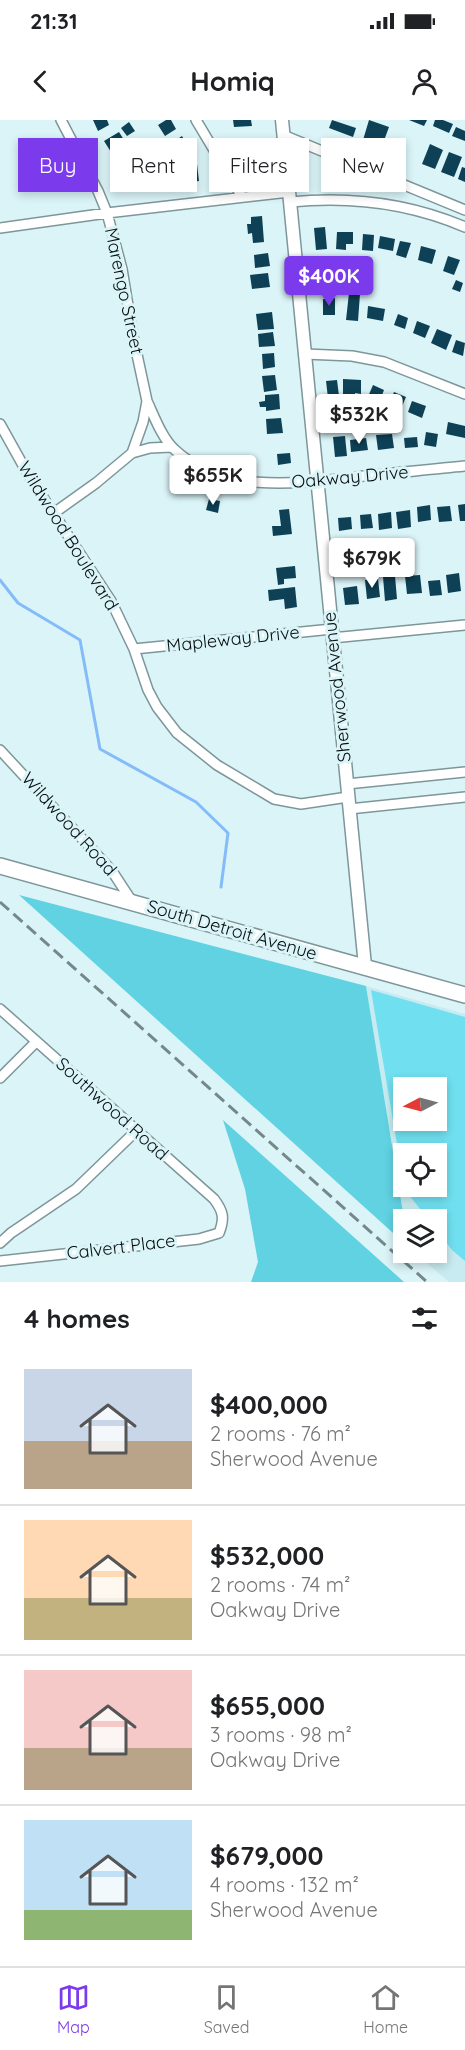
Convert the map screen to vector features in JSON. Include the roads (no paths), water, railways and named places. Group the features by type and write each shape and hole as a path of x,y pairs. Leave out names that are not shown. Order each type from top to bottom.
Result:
{"main road":[{"name":"South Detroit Avenue","path":"0,866 465,995"}],"street":[{"name":"Marengo Street","path":"54,513 132,453 150,448 171,447 147,401 122,269 106,213 94,181 61,120"},
{"path":"196,120 242,197"},
{"name":"Sherwood Avenue","path":"282,120 365,966"},
{"path":"283,135 465,210"},
{"path":"0,228 242,197 374,202 421,211 465,227"},
{"path":"305,354 352,356 375,360 412,372 465,394"},
{"name":"Marengo Street","path":"132,453 143,422 147,401"},
{"name":"Wildwood Boulevard","path":"0,424 29,476 111,601 134,649 148,690 164,716 189,745 241,781 282,802 348,803 465,797"},
{"name":"Oakway Drive","path":"171,447 194,464 229,477 274,483 317,481 465,466"},
{"name":"Mapleway Drive","path":"134,649 465,625"},
{"name":"Wildwood Road","path":"0,750 112,871 133,903"},
{"path":"347,784 465,772"},
{"name":"Southwood Road","path":"0,1009 214,1199 223,1211"},
{"path":"0,1078 36,1042"},
{"path":"0,1243 76,1189 136,1131"},
{"name":"Calvert Place","path":"0,1260 199,1239 219,1233 223,1223 223,1211"}],"waterway":[{"path":"0,580 18,603 80,640 100,749 196,802 228,833 221,887"}],"railway":[{"path":"0,902 427,1282"}]}
